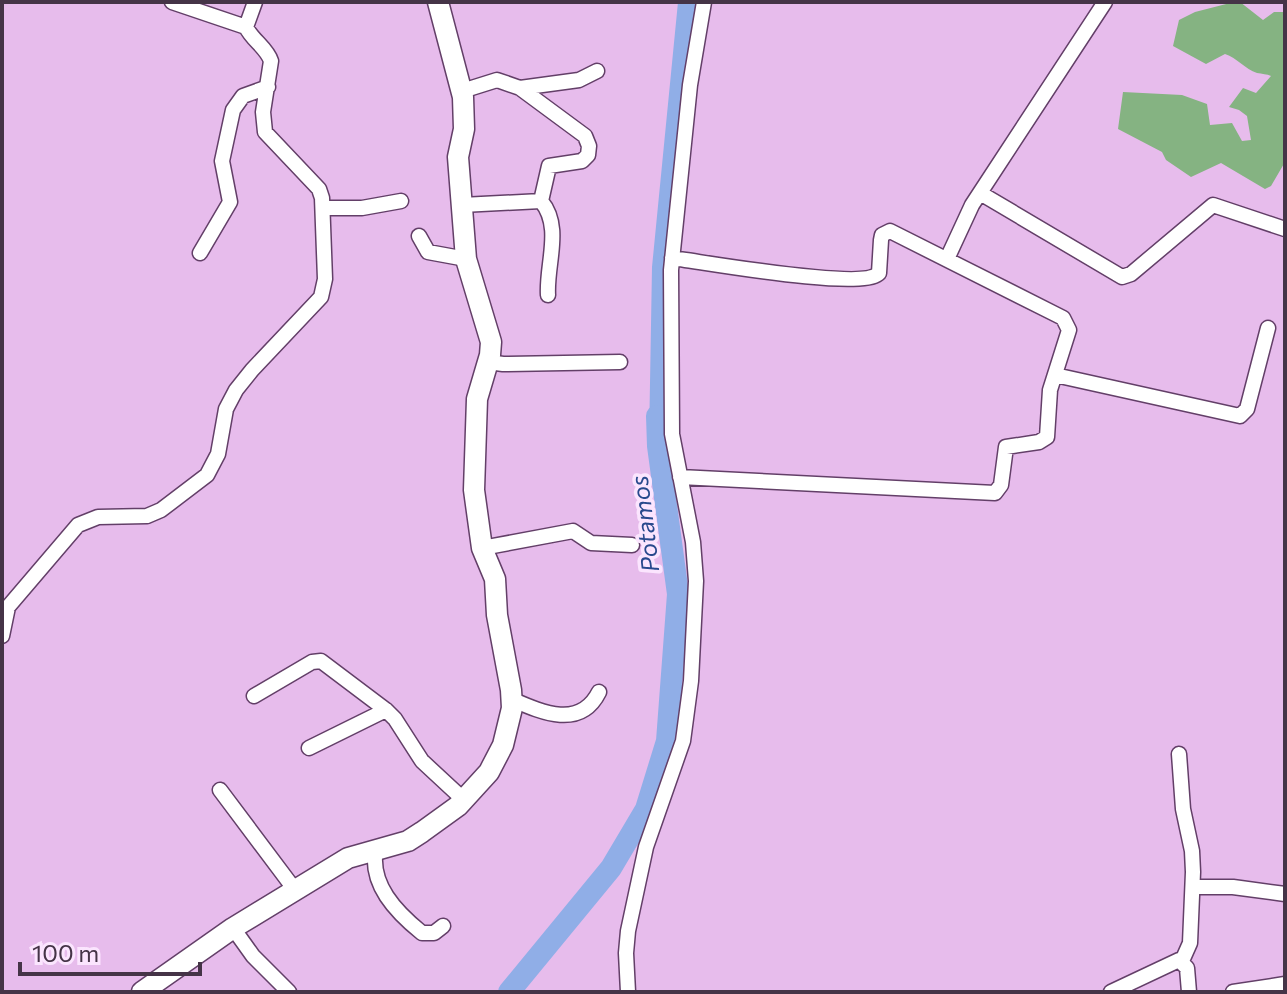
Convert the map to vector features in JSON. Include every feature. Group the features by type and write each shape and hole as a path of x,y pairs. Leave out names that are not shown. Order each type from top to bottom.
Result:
{"street":[{"path":"172,2 246,27"},
{"path":"2,636 8,607 78,525 98,517 147,516 161,510 207,475 218,454 226,409 236,390 321,297 325,279 323,208 319,189 265,132 262,123 271,67 269,55 249,35 246,27 255,2"},
{"path":"142,992 233,928 348,858 408,841 440,820 464,800 489,772 503,745 511,699 497,615 495,579 482,548 474,490 477,399 491,342 466,259 458,157 465,113 438,2"},
{"path":"628,992 628,931 646,847 683,741 691,681 696,581 693,542 672,434 672,258 690,85 704,2"},
{"path":"947,259 980,193 1105,2"},
{"path":"520,88 579,80 597,71"},
{"path":"462,91 497,80 520,88 582,134 588,142 588,155 582,161 556,163 547,168 541,201"},
{"path":"200,253 230,202 222,161 233,110 243,96 268,87"},
{"path":"980,193 1122,277 1131,274 1213,205 1285,229"},
{"path":"323,208 362,208 401,201"},
{"path":"462,205 541,201"},
{"path":"541,201 552,224 546,276 548,295"},
{"path":"672,258 828,279 871,279 879,273 882,235 890,231 1065,320 1069,333 1048,404 1047,437 1039,442 1006,447 1001,485 995,493 680,477"},
{"path":"419,236 428,252 466,259"},
{"path":"1055,375 1240,416 1247,409 1268,328"},
{"path":"488,362 620,362"},
{"path":"482,548 573,531 591,543 632,545"},
{"path":"254,696 318,661 386,710 422,761 464,800"},
{"path":"511,699 543,713 569,716 591,704 599,692"},
{"path":"309,748 386,710"},
{"path":"1179,754 1183,809 1192,851 1193,887 1190,943 1182,961"},
{"path":"220,790 295,890"},
{"path":"376,849 374,870 391,903 422,933 434,933 443,926"},
{"path":"1193,887 1233,887 1285,894"},
{"path":"233,928 253,956 289,992"},
{"path":"1111,992 1172,962 1182,961"},
{"path":"1182,961 1187,968 1189,992"},
{"path":"1233,992 1285,984"}],"green space":[{"path":"1240,2 1263,20 1274,12 1285,12 1285,162 1271,186 1265,189 1221,163 1191,177 1166,160 1162,152 1118,129 1123,92 1182,95 1207,104 1210,125 1232,123 1242,141 1251,140 1247,116 1229,107 1243,88 1256,93 1271,76 1257,73 1225,54 1206,64 1173,46 1179,20 1195,12"}],"water":[{"path":"678,2 697,2 668,255 664,434 658,446 649,441 652,267"}],"waterway":[{"name":"Potamos","path":"509,992 611,868 646,809 667,741 678,594 658,446 657,416"}]}
